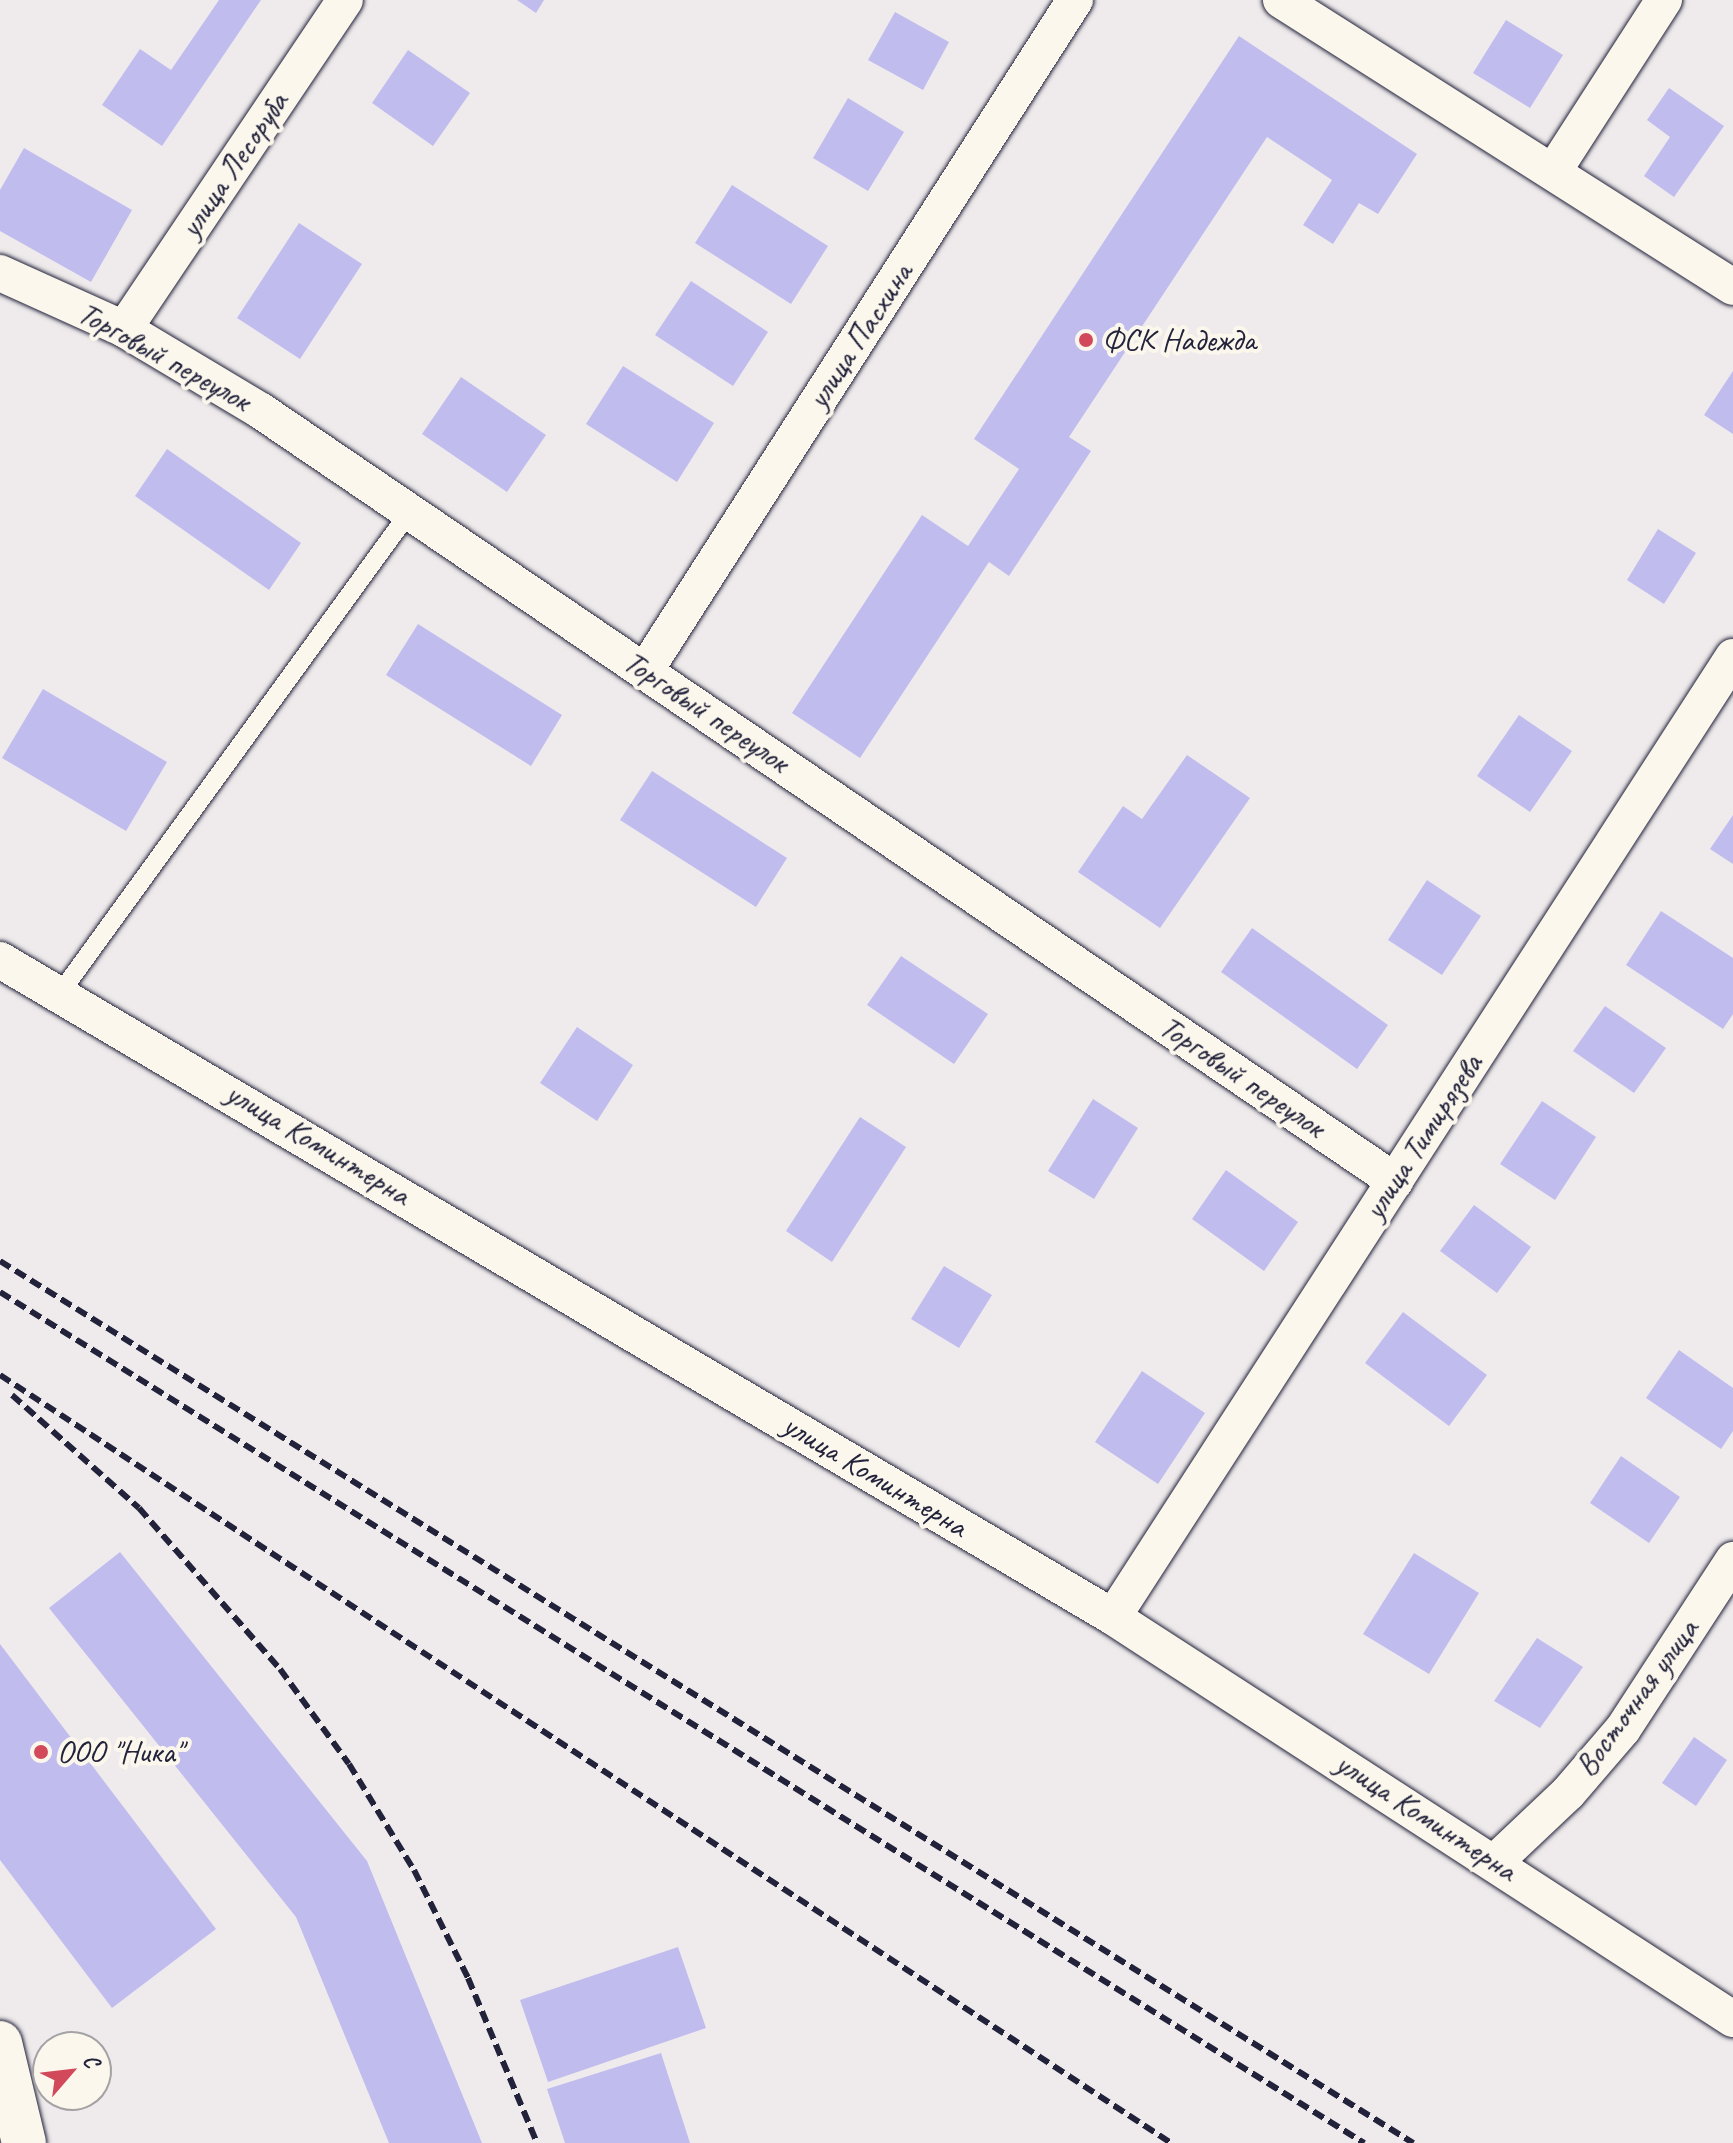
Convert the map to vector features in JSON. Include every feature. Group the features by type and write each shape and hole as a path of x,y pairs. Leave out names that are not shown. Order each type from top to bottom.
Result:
{"street":[{"name":"улица Лесоруба","path":"124,329 345,0"},
{"name":"улица Пасхина","path":"645,671 1075,0"},
{"path":"1281,0 1733,287"},
{"path":"1553,172 1664,0"},
{"name":"Торговый переулок","path":"0,273 124,329 411,510 1395,1181"},
{"name":"улица Тимирязева","path":"1113,1617 1733,657"},
{"name":"улица Коминтерна","path":"0,960 61,992 1113,1617 1496,1861 1733,2019"},
{"name":"Восточная улица","path":"1496,1861 1568,1793 1623,1729 1733,1560"},
{"path":"0,2043 24,2143"}],"lane":[{"path":"61,992 411,510"}],"building":[{"path":"219,0 261,0 162,146 102,105 140,49 171,70"},
{"path":"517,0 544,0 536,13"},
{"path":"895,12 949,42 923,90 868,60"},
{"path":"1506,20 1563,55 1530,108 1473,73"},
{"name":"ФСК Надежда","path":"1239,36 1417,154 1378,214 1359,203 1333,244 1303,225 1332,180 1267,137 1069,437 1091,451 1009,576 989,562 860,758 792,713 922,515 968,546 1019,469 974,439"},
{"path":"408,50 470,93 433,146 372,103"},
{"path":"1669,88 1724,126 1674,197 1644,176 1670,137 1647,120"},
{"path":"848,98 904,132 868,191 813,158"},
{"path":"24,148 132,210 91,282 0,231 0,190"},
{"path":"732,185 828,246 791,304 695,243"},
{"path":"299,223 362,264 300,359 237,318"},
{"path":"691,281 768,332 733,386 655,335"},
{"path":"623,366 714,423 677,482 586,424"},
{"path":"1733,371 1733,434 1704,415"},
{"path":"461,377 546,435 507,492 422,434"},
{"path":"167,449 301,543 269,590 135,496"},
{"path":"1658,529 1696,553 1664,604 1627,580"},
{"path":"418,624 562,715 531,766 386,675"},
{"path":"43,689 167,762 126,831 2,758"},
{"path":"1519,715 1572,751 1530,812 1477,776"},
{"path":"1187,755 1250,798 1160,928 1078,872 1123,806 1142,819"},
{"path":"652,771 787,858 756,907 620,820"},
{"path":"1733,815 1733,864 1710,849"},
{"path":"1427,880 1481,916 1442,975 1388,940"},
{"path":"1661,911 1733,958 1733,1014 1723,1029 1626,965"},
{"path":"1252,928 1388,1025 1357,1069 1221,972"},
{"path":"901,956 988,1014 954,1064 867,1005"},
{"path":"1605,1006 1666,1048 1634,1093 1573,1051"},
{"path":"577,1027 633,1065 597,1121 540,1083"},
{"path":"1093,1099 1138,1128 1094,1199 1048,1171"},
{"path":"1542,1101 1596,1137 1555,1200 1500,1164"},
{"path":"860,1117 906,1147 832,1262 786,1231"},
{"path":"1226,1170 1298,1222 1264,1271 1192,1219"},
{"path":"1474,1205 1531,1247 1497,1293 1440,1251"},
{"path":"944,1266 992,1295 959,1348 911,1319"},
{"path":"1403,1312 1487,1375 1449,1426 1365,1363"},
{"path":"1679,1350 1733,1388 1733,1431 1721,1449 1646,1398"},
{"path":"1142,1371 1205,1413 1158,1484 1095,1442"},
{"path":"1621,1456 1680,1497 1649,1543 1590,1503"},
{"path":"120,1552 367,1861 482,2143 389,2143 296,1917 49,1608"},
{"path":"1414,1553 1479,1593 1429,1674 1363,1634"},
{"path":"1537,1638 1583,1667 1540,1728 1494,1701"},
{"name":"ООО \"Ника\"","path":"0,1644 216,1929 112,2008 0,1860"},
{"path":"1694,1737 1727,1760 1696,1806 1662,1783"},
{"path":"678,1947 706,2028 548,2082 520,2000"},
{"path":"661,2053 690,2143 565,2143 547,2089"}],"railway":[{"path":"0,1261 1413,2143"},
{"path":"0,1292 1364,2143"},
{"path":"0,1375 1171,2143"},
{"path":"12,1395 139,1508 280,1669 349,1764 414,1870 468,1978 537,2143"}],"place":[{"name":"ФСК Надежда","path":"1086,340"},
{"name":"ООО \"Ника\"","path":"41,1752"}]}
